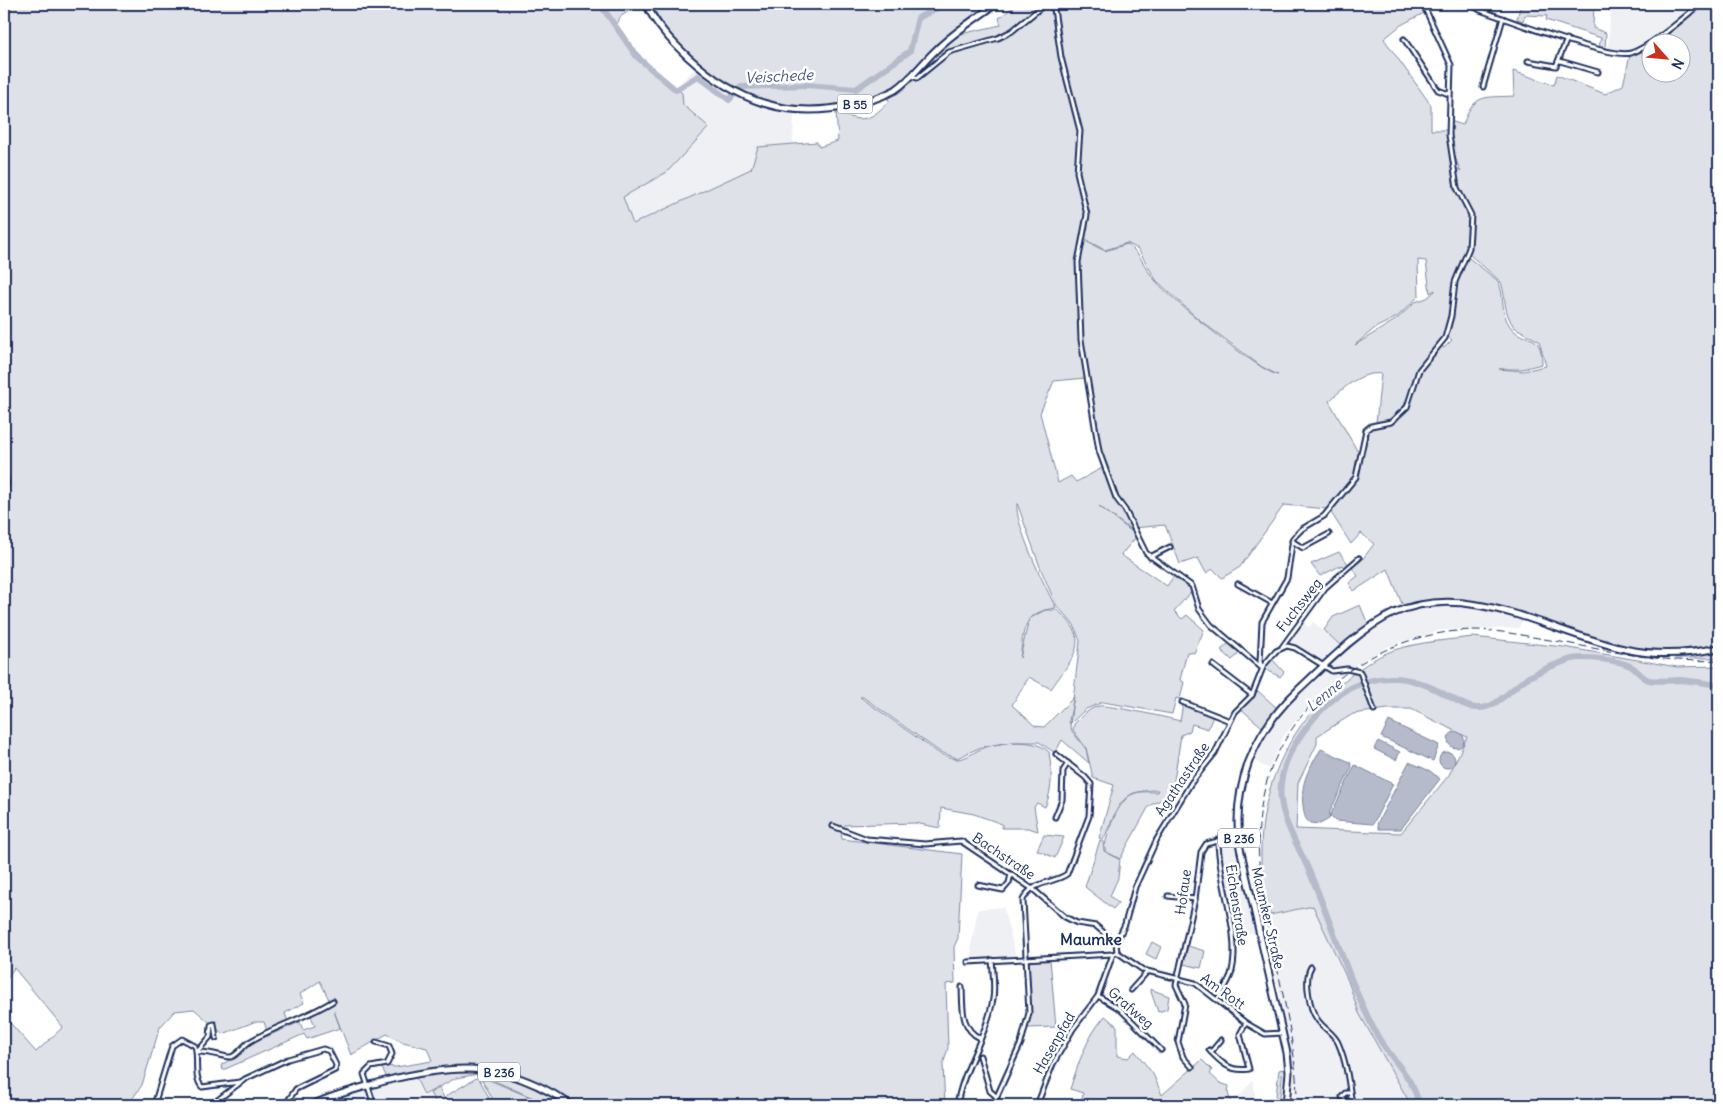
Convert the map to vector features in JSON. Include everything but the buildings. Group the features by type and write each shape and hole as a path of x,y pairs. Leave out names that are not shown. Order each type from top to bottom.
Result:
{"main road":[{"name":"B 55","path":"646,4 656,22 672,42 729,89 740,95 781,108 809,110 857,104 895,90 949,37 996,4"},
{"path":"4,472 6,484 4,494"},
{"name":"Maumker Straße","path":"1286,1105 1289,1072 1287,1053 1238,836 1240,791 1253,748 1281,708 1324,667 1370,628 1409,608 1430,603 1454,602 1499,610 1620,648 1672,654 1719,648"},
{"name":"B 236","path":"312,1105 368,1086 419,1072 464,1068 504,1073 537,1086 571,1105"}],"street":[{"path":"1262,668 1260,662 1262,625 1272,603 1287,578 1292,541 1297,533 1326,514 1356,477 1366,430 1371,426 1392,422 1404,411 1419,370 1439,346 1447,331 1455,282 1469,248 1471,218 1469,209 1458,188 1448,135 1451,64 1423,4"},
{"path":"1471,4 1480,10 1567,39 1608,51 1631,53 1674,26 1700,4"},
{"path":"911,76 917,78 956,48 998,38 1012,31 1044,5 1054,9 1060,57 1079,125 1080,138 1077,172 1087,209 1078,268 1082,347 1099,451 1116,498 1150,557 1192,586 1199,610 1211,625 1262,668"},
{"path":"1484,87 1504,18"},
{"path":"1404,39 1438,90 1449,94"},
{"path":"1528,61 1552,67 1556,66 1567,39"},
{"path":"1560,60 1598,72"},
{"path":"1292,541 1303,548 1329,534"},
{"path":"1150,557 1170,547"},
{"name":"Fuchsweg","path":"1282,647 1325,588 1359,558"},
{"path":"1238,584 1272,603"},
{"path":"1282,647 1295,648 1324,667 1336,672 1353,670 1363,676 1374,710"},
{"name":"Agathastraße","path":"1116,943 1125,924 1135,887 1157,839 1191,783 1215,753 1234,712 1252,695 1262,668 1282,647"},
{"path":"1213,665 1252,695"},
{"path":"1182,702 1230,720"},
{"path":"993,1105 1018,1050 1027,1024 1029,1003 1022,907 1026,894 1051,879 1062,878 1067,874 1087,822 1091,804 1091,784 1056,754"},
{"path":"1055,817 1062,800 1063,772 1068,763"},
{"name":"Bachstraße","path":"834,826 866,839 926,844 961,841 1034,890 1065,917 1077,923 1096,926 1116,943"},
{"name":"Hofaue","path":"1178,978 1195,899 1201,852 1206,844 1238,836"},
{"name":"Eichenstraße","path":"1218,840 1219,869 1232,932 1234,955 1232,973 1218,998"},
{"path":"978,885 1004,890 1009,883 1011,874"},
{"path":"1168,896 1195,899"},
{"path":"968,962 1115,953 1116,943"},
{"name":"Am Rott","path":"1115,953 1146,972 1195,983 1218,998 1246,1023 1268,1035 1283,1033"},
{"name":"Grafweg","path":"1115,953 1098,996 1120,1009 1161,1050"},
{"path":"957,1105 968,1066 980,1038 993,998 992,960"},
{"path":"1311,967 1307,978 1314,1012 1317,1019 1337,1039 1351,1105"},
{"path":"1131,990 1146,972"},
{"path":"1178,978 1176,987 1184,997 1185,1004 1178,1042 1183,1057 1192,1067"},
{"path":"962,987 965,1022 970,1031 980,1038"},
{"name":"Hasenpfad","path":"1037,1105 1053,1064 1073,1030 1098,996"},
{"path":"197,1052 213,1052 228,1058 233,1057 248,1043 315,1012 333,1001"},
{"path":"1221,1040 1210,1051 1233,1069 1249,1068 1240,1034 1246,1023"},
{"path":"197,1052 210,1037 212,1025 214,1024 216,1038"},
{"path":"154,1105 172,1046 178,1040 186,1039 196,1046 199,1084 202,1087 240,1082"},
{"path":"374,1105 364,1076 365,1072 370,1067 387,1064 392,1058 390,1048 376,1042"},
{"path":"211,1105 240,1082 288,1059 323,1049 329,1051 336,1065 335,1070 296,1089 284,1105"},
{"path":"980,1056 990,1091 997,1096"},
{"path":"1350,1094 1345,1093 1342,1097 1351,1105"}],"shaded area":[{"path":"4,4 643,4 644,7 638,5 620,17 617,25 642,58 682,93 683,105 709,127 667,172 623,197 633,224 751,169 758,147 817,142 819,147 838,141 836,111 843,110 843,114 857,119 874,115 889,101 887,96 905,85 942,46 956,35 1001,25 999,18 1017,4 1421,4 1424,13 1401,25 1384,39 1431,105 1431,130 1449,130 1450,121 1463,125 1467,114 1476,102 1488,97 1514,96 1513,71 1554,85 1557,75 1605,94 1623,85 1630,55 1640,50 1640,82 1690,82 1690,32 1668,32 1702,4 1719,4 1719,646 1691,651 1643,651 1587,637 1511,611 1485,605 1459,601 1432,601 1406,606 1402,604 1388,569 1354,591 1349,583 1358,576 1352,568 1362,560 1374,544 1361,533 1351,544 1330,511 1357,477 1367,430 1400,417 1410,404 1407,402 1395,418 1376,423 1381,374 1367,375 1360,378 1329,401 1359,454 1355,475 1327,509 1284,505 1240,567 1222,578 1213,569 1206,573 1198,558 1180,564 1165,525 1134,528 1117,499 1100,450 1083,347 1078,267 1083,240 1105,251 1127,244 1136,252 1155,280 1178,302 1215,334 1235,349 1254,362 1268,371 1278,375 1262,367 1197,318 1156,280 1138,249 1127,243 1105,250 1084,239 1088,209 1077,172 1080,125 1061,56 1056,9 1053,12 1059,58 1078,126 1079,138 1076,173 1087,210 1076,267 1081,347 1086,378 1054,381 1040,413 1058,483 1071,476 1076,482 1104,467 1116,500 1135,533 1099,506 1137,536 1121,555 1167,586 1175,574 1193,590 1174,611 1182,619 1187,615 1204,630 1194,653 1187,652 1180,680 1184,682 1180,699 1176,698 1172,714 1103,702 1086,709 1070,724 1072,706 1069,721 1072,731 1086,749 1089,763 1062,740 1055,753 1039,742 1018,742 1035,744 1049,752 1051,787 1045,807 1037,803 1034,807 1038,831 1028,828 1002,828 1002,824 974,814 941,808 940,828 915,823 845,825 843,829 832,824 831,826 841,832 842,839 962,854 958,938 954,947 955,983 946,984 948,1048 943,1065 945,1105 541,1105 540,1101 479,1074 456,1078 424,1095 413,1072 387,1078 381,1066 396,1067 432,1061 427,1048 403,1042 387,1034 351,1055 334,1011 340,1028 307,1039 304,1034 223,1070 221,1065 233,1058 249,1044 300,1022 303,1030 315,1026 311,1016 331,1004 320,981 300,994 304,1003 285,1013 288,1022 267,1031 264,1022 254,1022 223,1034 194,1009 175,1011 160,1027 142,1085 128,1105 4,1105 4,1016 36,1052 63,1027 14,968 4,983","holes":["1453,153 1461,172 1457,168 1458,186 1472,215 1469,254 1501,282 1510,321 1514,327 1539,341 1546,366 1523,371 1499,369 1522,369 1542,364 1541,353 1535,341 1515,332 1507,321 1498,281 1469,258 1455,287 1447,336 1452,340 1444,348 1441,346 1419,370 1414,381 1418,369 1444,336 1449,321 1453,285 1468,248 1469,214 1458,192 1451,155","1418,260 1426,261 1430,293 1435,290 1427,298 1415,302 1397,319 1355,345 1375,328 1397,317 1419,296","1017,503 1056,605 1074,625 1080,641 1073,698 1044,727 1035,726 1012,705 1029,677 1051,689 1072,658 1077,640 1075,631 1057,610 1045,610 1056,608 1025,540 1017,513","1029,621 1020,658 1023,639 1024,630","860,697 863,697 940,752 957,758 981,747 998,744 980,749 958,759 940,754"]},
{"path":"651,4 991,4 951,33 894,88 869,98 824,107 793,106 764,100 736,88 711,72 687,53 667,30"},
{"path":"1521,4 1594,4 1593,28 1606,33 1605,49 1599,47 1601,38 1546,20 1547,16 1525,15 1523,21 1517,19"},
{"path":"1611,4 1697,4 1660,32 1640,32 1639,48 1627,51 1608,50"},
{"path":"697,67 722,87 747,101 765,107 794,111 793,144 758,147 751,169 633,224 622,197 667,172 709,127 683,105 682,93 676,87"},
{"path":"1339,552 1349,565 1344,568 1342,565 1320,576 1311,564"},
{"path":"1443,604 1485,609 1522,620 1519,628 1441,630 1387,647 1350,668 1317,695 1283,737 1269,769 1251,759 1262,736 1284,708 1363,635 1399,613"},
{"path":"1360,605 1368,624 1341,646 1324,630 1333,617"},
{"path":"1301,621 1309,627 1313,622 1341,646 1324,662 1295,644 1287,643"},
{"path":"1473,637 1564,647 1677,667 1719,666 1719,1105 1411,1105 1359,1013 1348,981 1313,906 1270,915 1262,874 1263,820 1277,769 1288,746 1302,724 1319,703 1339,685 1379,656 1413,645","holes":["1388,709 1411,709 1467,737 1449,775 1401,833 1296,829 1298,783 1317,744 1317,736 1353,714"]},
{"path":"1229,643 1241,652 1232,660 1221,650"},
{"path":"1719,650 1719,658 1676,658 1675,656"},
{"path":"1272,659 1284,672 1280,677 1265,669"},
{"path":"1258,691 1277,708 1262,727 1241,709"},
{"path":"1183,703 1213,716 1208,729 1192,724 1190,731 1181,735 1172,794 1149,806 1120,859 1105,851 1105,845 1118,810 1128,797 1121,803 1103,840 1099,838 1114,785 1093,778 1086,748 1073,730 1074,724 1082,716 1092,709 1104,706 1180,721","holes":["1158,790 1157,792 1140,792 1145,791"]},
{"path":"1044,835 1064,837 1055,858 1037,850"},
{"path":"1100,840 1103,842 1104,851 1120,860 1118,878 1110,896 1118,903 1113,909 1085,887"},
{"path":"1236,841 1255,932 1235,936 1222,868 1220,846 1221,842"},
{"path":"1313,906 1348,981 1359,1013 1411,1105 1294,1105 1291,1049 1264,917"},
{"path":"1003,907 1016,956 973,960 971,946 978,909"},
{"path":"1152,942 1161,947 1156,959 1146,954"},
{"path":"1188,946 1205,951 1201,968 1183,964"},
{"path":"1050,959 1056,1027 1028,1028 1031,1008 1029,961"},
{"path":"1150,989 1169,996 1167,1009 1158,1012"},
{"path":"1105,1016 1117,1026 1117,1056 1128,1058 1135,1051 1153,1074 1162,1095 1202,1060 1212,1070 1210,1074 1220,1083 1229,1086 1228,1093 1232,1105 1081,1105 1083,1093 1070,1089 1088,1042"},
{"path":"1283,1069 1279,1105 1275,1105 1279,1070"},
{"path":"480,1076 539,1101 540,1105 496,1105"},
{"path":"478,1077 493,1105 451,1105 446,1096"},
{"path":"415,1078 423,1097 430,1093 437,1105 325,1105 372,1088"},
{"path":"1253,1080 1257,1105 1232,1105 1230,1100 1240,1095"},
{"path":"439,1088 448,1105 437,1105 430,1093"}],"water":[{"path":"1389,721 1439,745 1433,761 1381,737"},
{"path":"1456,732 1462,734 1464,740 1462,746 1456,748 1450,746 1448,740 1450,734"},
{"path":"1378,741 1400,752 1396,760 1374,749"},
{"path":"1321,749 1350,762 1352,767 1330,811 1329,819 1320,824 1310,823 1307,820 1302,797 1306,776"},
{"path":"1447,752 1455,760 1447,768 1439,760"},
{"path":"1409,762 1430,771 1440,779 1401,829 1379,829 1377,824"},
{"path":"1355,765 1393,784 1373,824 1335,821 1330,816"}],"waterway":[{"name":"Veischede","path":"600,4 637,57 676,90 698,76 729,100 741,87 806,85 856,89 910,51 918,18 944,4"},
{"name":"Lenne","path":"1419,1105 1407,1077 1382,1044 1367,1015 1306,864 1285,819 1281,800 1282,777 1289,755 1301,735 1323,708 1341,694 1360,684 1382,678 1401,678 1415,681 1465,705 1476,708 1483,708 1497,702 1527,678 1561,663 1578,658 1619,662 1632,667 1649,680 1695,681 1719,685"}],"railway":[{"path":"1297,1105 1293,1050 1262,888 1258,837 1266,786 1287,737 1327,689 1342,676 1376,654 1414,639 1454,631 1484,630 1503,632 1655,658 1698,661 1719,660"}],"district":[{"name":"Maumke","path":"1091,939"}]}
